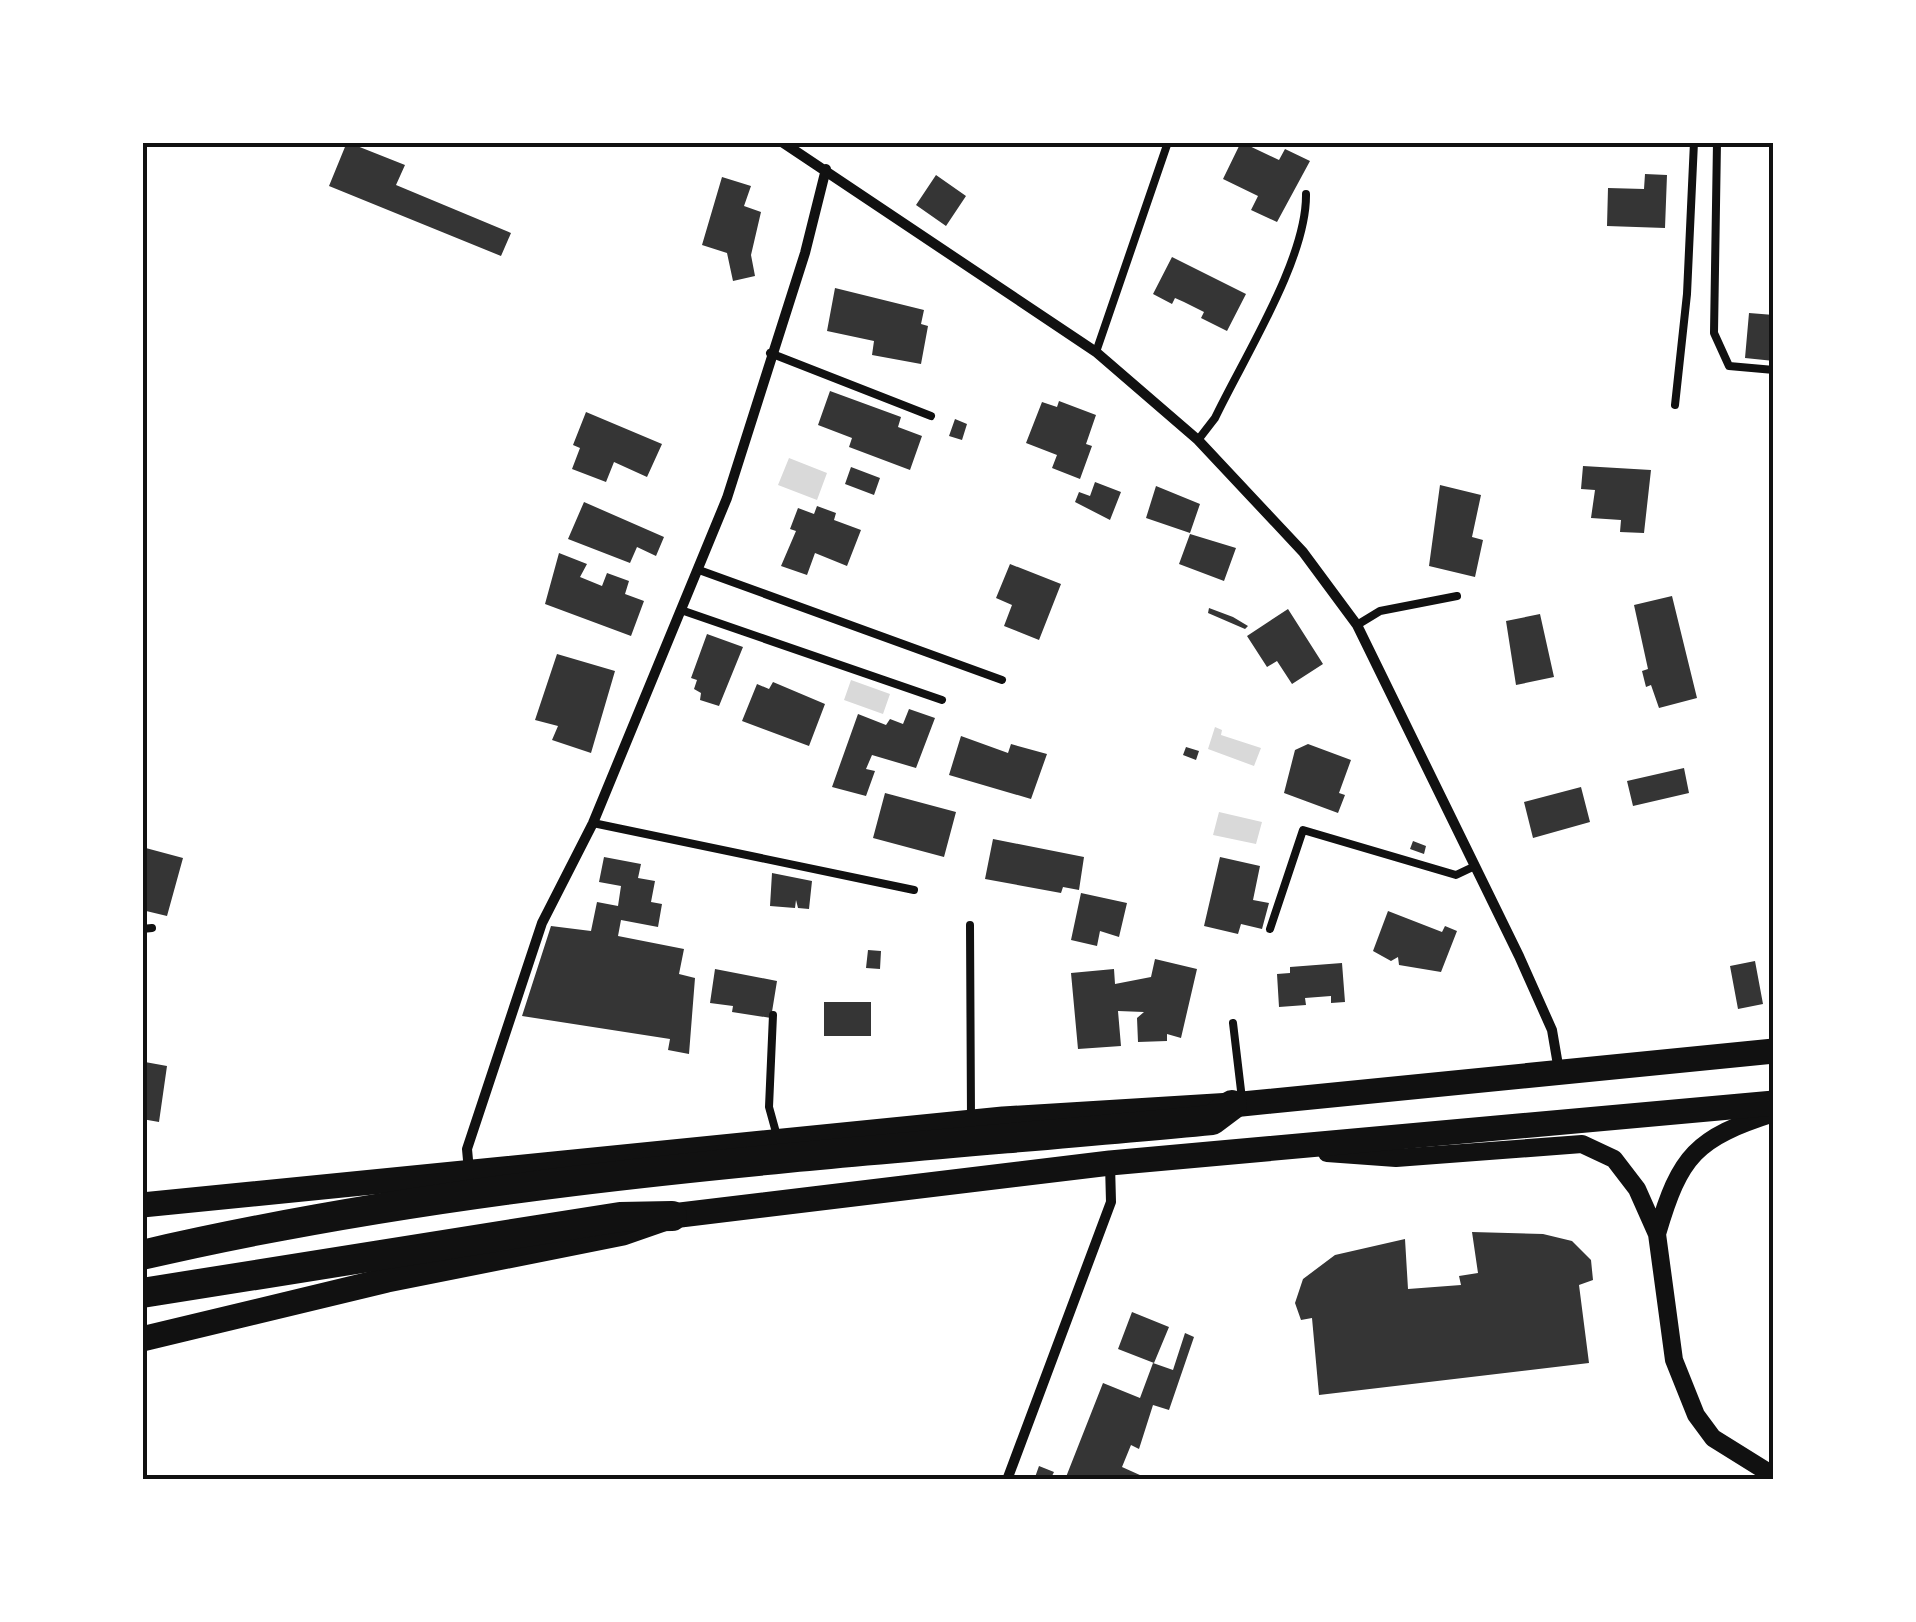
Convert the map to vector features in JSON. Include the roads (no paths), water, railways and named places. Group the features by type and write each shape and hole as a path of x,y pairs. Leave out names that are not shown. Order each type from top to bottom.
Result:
{"highway":[{"path":"142,1256 244,1232 495,1188 731,1161 1212,1120 1238,1104"},
{"path":"142,1293 620,1217 672,1216"}],"main road":[{"path":"142,1205 778,1140 1238,1104 1774,1051"},
{"path":"142,1339 388,1280 623,1233 672,1216 1110,1163 1774,1103"}],"street":[{"path":"782,142 796,146 1096,352 1198,440 1303,552 1357,625 1552,1030 1559,1072"},
{"path":"469,1172 467,1149 542,923 593,823 727,498 770,353 805,253 826,169"},
{"path":"1658,1234 1670,1191 1690,1156 1722,1130 1774,1113"},
{"path":"1264,1148 1396,1158 1582,1144 1614,1159 1637,1188 1658,1234 1674,1360 1696,1415 1713,1438 1774,1476"},
{"path":"1007,1480 1111,1202 1110,1163"}],"lane":[{"path":"1096,352 1168,142"},
{"path":"1675,406 1687,294 1694,142"},
{"path":"1717,142 1714,333 1728,366 1774,370"},
{"path":"1198,440 1214,418 1291,262 1306,224 1306,194"},
{"path":"770,353 931,416"},
{"path":"699,570 1002,680"},
{"path":"1357,625 1380,610 1457,596"},
{"path":"681,610 942,700"},
{"path":"593,823 914,890"},
{"path":"1270,929 1303,830 1456,875 1475,866"},
{"path":"970,925 971,1122"},
{"path":"774,1014 769,1107 778,1140"},
{"path":"1233,1023 1238,1104"}]}
